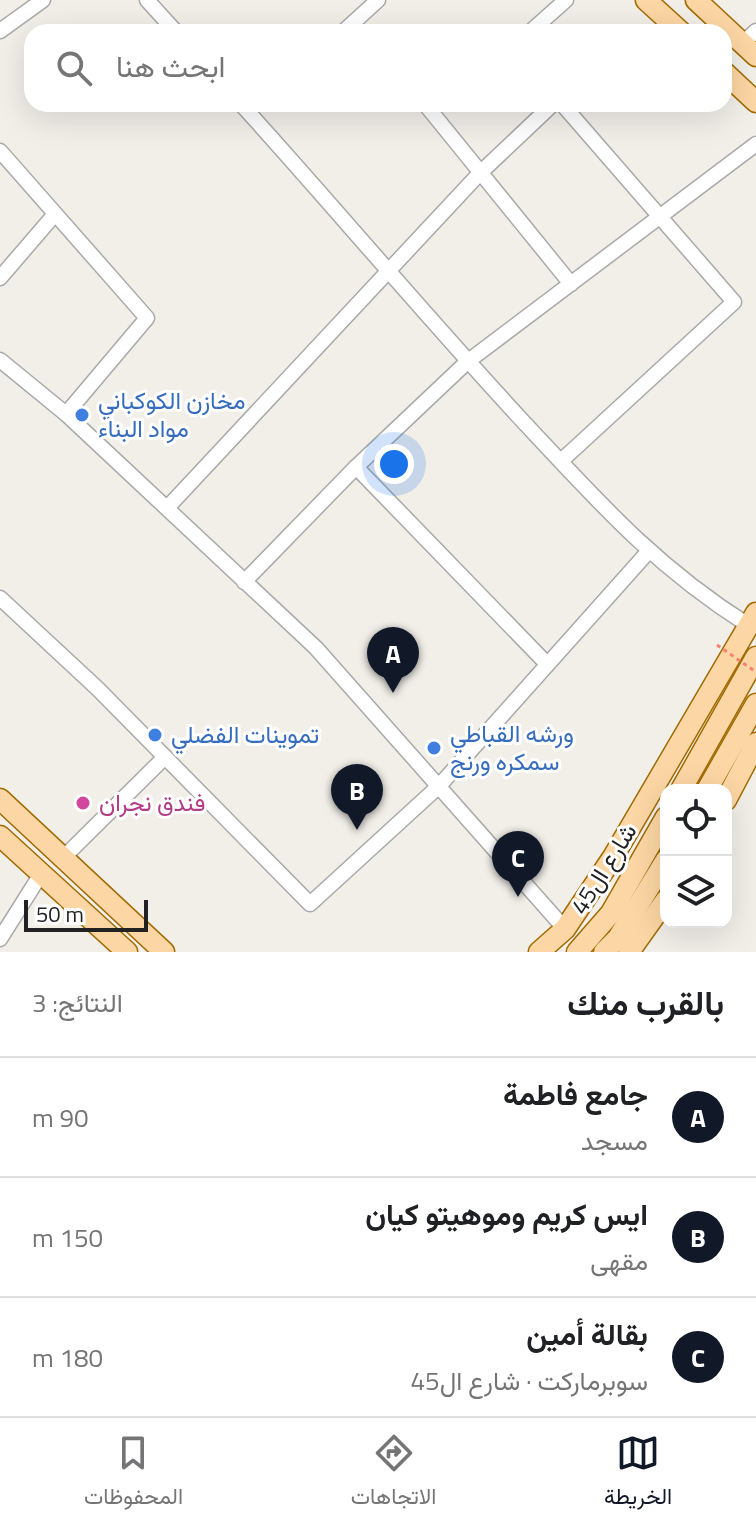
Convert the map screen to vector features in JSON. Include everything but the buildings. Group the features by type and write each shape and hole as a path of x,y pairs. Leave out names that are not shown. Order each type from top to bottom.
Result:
{"main road":[{"path":"646,0 672,24"},
{"path":"696,0 727,24"},
{"path":"732,28 752,43"},
{"path":"732,80 756,102"},
{"name":"شارع ال45","path":"539,952 565,929 613,857 752,619"},
{"path":"684,784 756,657"},
{"path":"710,784 756,704"},
{"path":"732,789 756,743"},
{"path":"0,799 164,952"},
{"name":"شارع ال45","path":"577,952 611,913 660,827"},
{"path":"0,836 127,952"},
{"name":"شارع ال45","path":"604,952 618,938 660,870"},
{"path":"629,952 660,908"}],"street":[{"path":"0,31 43,0"},
{"path":"147,0 169,24"},
{"path":"356,24 378,0"},
{"path":"539,24 566,0"},
{"path":"255,112 467,362 648,552 677,578 752,619"},
{"path":"437,112 479,174 571,284"},
{"path":"167,508 479,174 545,112"},
{"path":"561,461 734,302 569,112"},
{"path":"244,582 356,467 467,362 756,144"},
{"path":"0,151 147,318 66,414"},
{"path":"0,278 55,214"},
{"path":"0,360 66,414 316,648 565,929"},
{"path":"356,467 546,663"},
{"path":"0,598 165,757 310,904 439,786 648,552"},
{"path":"63,858 165,757"},
{"path":"0,939 41,874"}],"path":[{"path":"717,645 756,672"}],"place":[{"name":"مخازن الكوكباني مواد البناء","path":"82,415"},
{"name":"جامع فاطمة","path":"393,693"},
{"name":"تموينات الفضلي","path":"155,735"},
{"name":"ورشه القباطي سمكره ورنج","path":"434,748"},
{"name":"فندق نجران","path":"83,803"},
{"name":"ايس كريم وموهيتو كيان","path":"357,830"},
{"name":"بقالة أمين","path":"518,897"}]}
